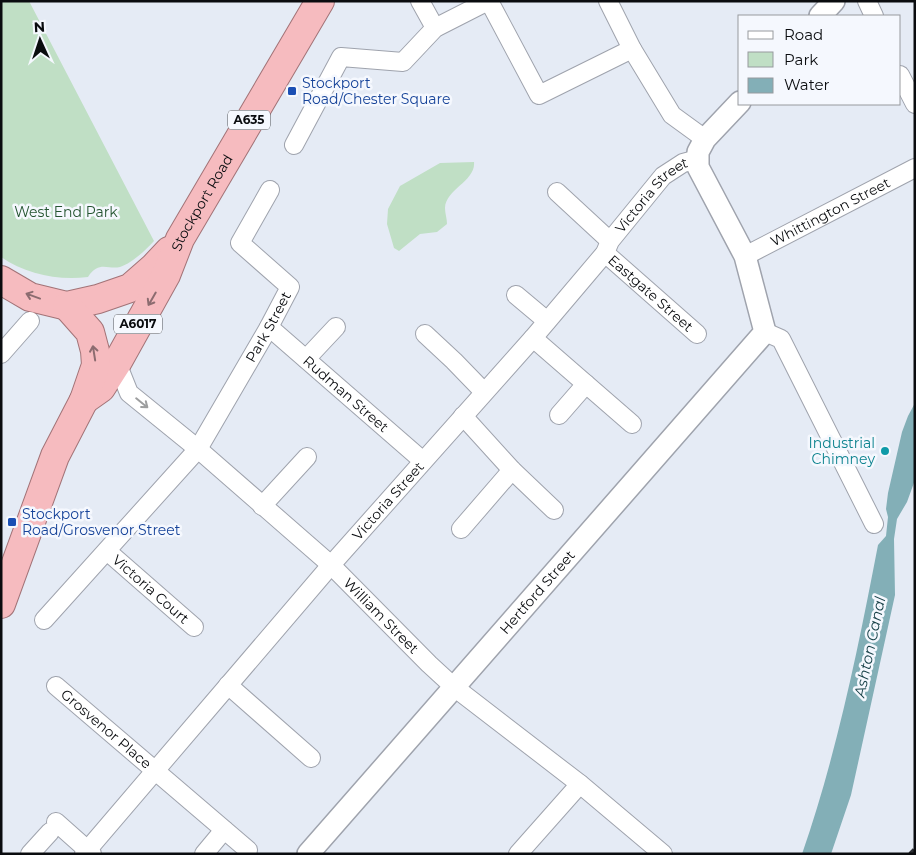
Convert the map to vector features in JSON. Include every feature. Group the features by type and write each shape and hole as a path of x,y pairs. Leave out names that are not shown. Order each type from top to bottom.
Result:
{"highway":[{"name":"Stockport Road","path":"84,400 101,388 117,363 166,275 180,239 320,1"},
{"name":"A635","path":"1,280 30,297 67,306 98,299 130,288 154,268 180,239"},
{"name":"Stockport Road","path":"1,604 55,456 84,400 96,365 95,351 90,332 67,306"}],"street":[{"path":"420,1 435,28"},
{"path":"294,144 341,57 403,62 435,28 488,1 539,95 632,49"},
{"path":"608,1 632,49 672,115 705,139"},
{"path":"821,15 834,1"},
{"path":"867,1 874,15"},
{"path":"901,77 915,104"},
{"path":"738,104 705,139 698,152 698,167 745,256 764,332 781,339 874,524"},
{"name":"Victoria Street","path":"88,852 330,565 533,338 663,176 683,164 698,159"},
{"name":"Whittington Street","path":"745,256 915,168"},
{"name":"Park Street","path":"44,620 198,449 290,288 240,242 270,190"},
{"name":"Eastgate Street","path":"558,192 607,247 697,334"},
{"path":"516,295 547,321"},
{"path":"1,354 30,320"},
{"name":"Rudman Street","path":"269,327 423,461"},
{"path":"306,360 336,327"},
{"name":"Hertford Street","path":"308,854 764,332"},
{"path":"425,334 454,360 484,392"},
{"path":"533,338 632,424"},
{"name":"William Street","path":"117,363 129,393 198,449 330,565 454,687 580,784 663,854"},
{"path":"559,415 586,384"},
{"path":"463,416 512,470 554,510"},
{"path":"262,506 307,457"},
{"path":"461,529 512,470"},
{"name":"Victoria Court","path":"107,551 194,627"},
{"path":"228,685 311,758"},
{"name":"Grosvenor Place","path":"56,686 248,850"},
{"path":"518,854 580,784"},
{"path":"30,854 53,827 88,852"},
{"path":"204,854 224,830"}],"green space":[{"name":"West End Park","path":"1,1 29,1 154,241 125,265 116,268 100,267 88,277 65,278 32,272 1,257"},
{"path":"474,162 470,175 450,195 447,201 445,208 447,224 437,232 420,234 399,251 394,248 387,224 388,209 400,186 440,163"}],"water":[{"name":"Ashton Canal","path":"915,403 915,480 907,502 897,519 894,539 895,595 851,795 831,854 802,854 836,739 878,545 886,536 888,493 902,432"}],"railway":[{"path":"910,854 915,849"}],"place":[{"name":"Stockport Road/Chester Square","path":"292,91"},
{"name":"Industrial Chimney","path":"885,451"},
{"name":"Stockport Road/Grosvenor Street","path":"12,522"}]}
